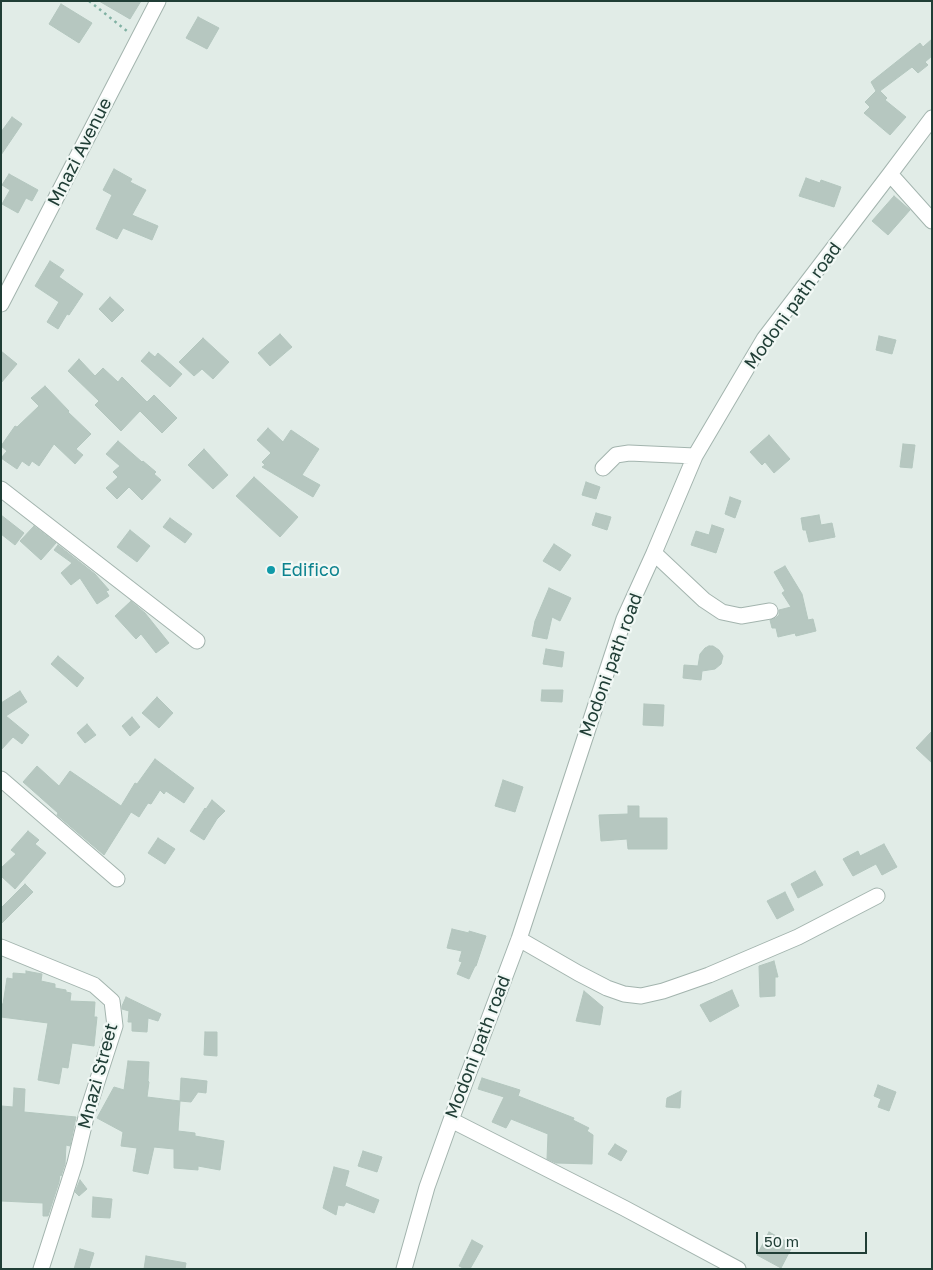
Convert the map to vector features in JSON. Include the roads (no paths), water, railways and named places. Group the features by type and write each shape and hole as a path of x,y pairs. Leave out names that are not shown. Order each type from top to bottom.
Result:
{"street":[{"name":"Mnazi Avenue","path":"1,304 158,1"},
{"name":"Modoni path road","path":"404,1269 427,1187 519,939 624,619 695,456 764,338 932,118"},
{"path":"890,174 932,221"},
{"path":"603,468 616,455 629,453 695,456"},
{"path":"1,489 197,641"},
{"path":"654,553 704,600 722,612 741,616 770,611"},
{"path":"1,779 117,879"},
{"path":"519,939 607,988 624,994 641,996 663,992 780,945 877,896"},
{"name":"Mnazi Street","path":"1,947 94,985 112,1001 115,1026 41,1269"},
{"path":"451,1120 624,1208 738,1269"}],"place":[{"name":"Edifico","path":"271,570"}]}
